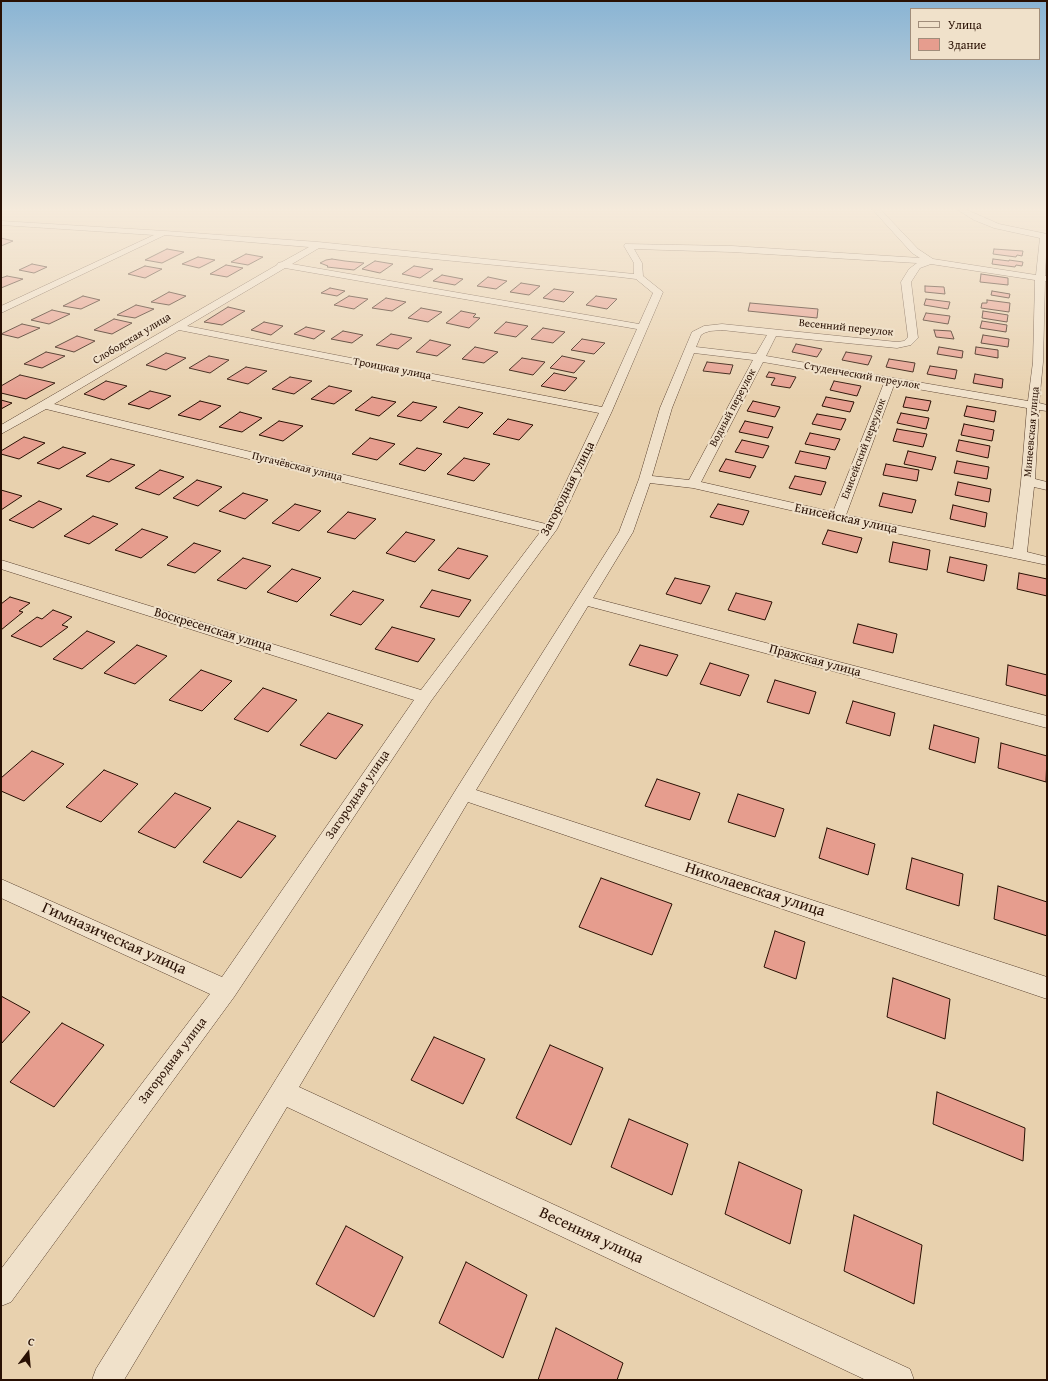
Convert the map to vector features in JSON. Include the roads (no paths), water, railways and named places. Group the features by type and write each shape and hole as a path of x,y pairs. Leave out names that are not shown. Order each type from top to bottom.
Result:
{"street":[{"path":"1,310 79,273"},
{"name":"Слободская улица","path":"1,430 267,273"},
{"path":"330,273 642,327"},
{"path":"614,273 639,277 639,273"},
{"name":"Весенний переулок","path":"690,349 696,334 700,331 708,328 722,327 897,345 907,343 913,338 906,282 910,273"},
{"path":"1013,273 1043,278"},
{"name":"Загородная улица","path":"1,1292 226,990 425,697 550,529 606,412 658,292 639,277"},
{"name":"Минеевская улица","path":"1019,556 1028,482 1033,406 1043,363 1043,278"},
{"name":"Троицкая улица","path":"177,326 606,412"},
{"name":"Водный переулок","path":"693,484 773,332"},
{"path":"107,1380 464,793 626,532 645,479 666,408 690,349"},
{"name":"Студенческий переулок","path":"690,349 759,358 1047,408"},
{"name":"Енисейский переулок","path":"838,517 890,381"},
{"name":"Пугачёвская улица","path":"44,406 550,529"},
{"name":"Енисейская улица","path":"645,479 693,484 838,517 1047,561"},
{"path":"1028,482 1047,486"},
{"name":"Воскресенская улица","path":"1,564 425,697"},
{"name":"Пражская улица","path":"583,600 1047,722"},
{"name":"Николаевская улица","path":"464,793 1047,988"},
{"name":"Гимназическая улица","path":"1,888 226,990"},
{"name":"Весенняя улица","path":"283,1092 899,1380"}]}
